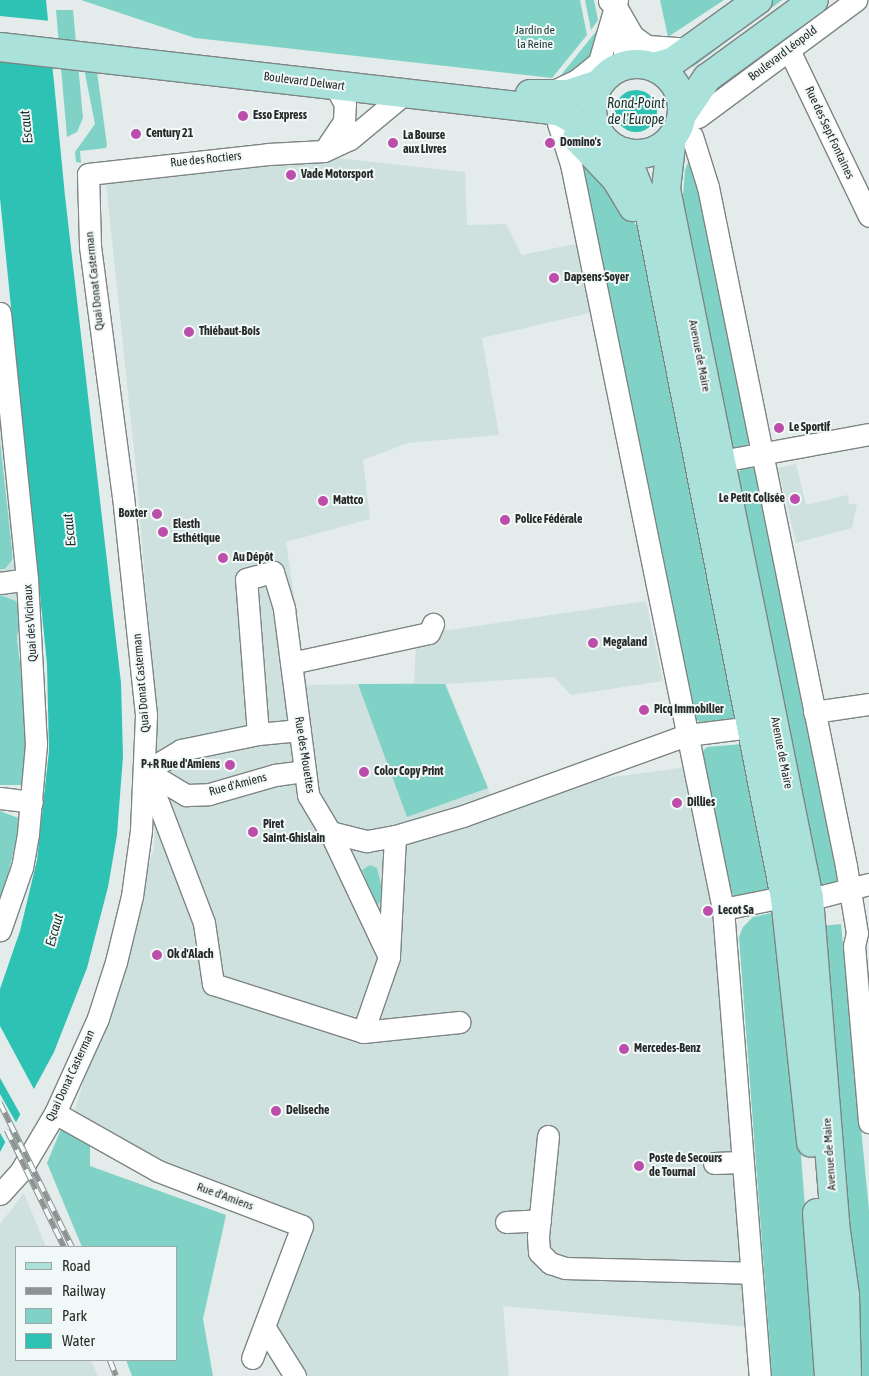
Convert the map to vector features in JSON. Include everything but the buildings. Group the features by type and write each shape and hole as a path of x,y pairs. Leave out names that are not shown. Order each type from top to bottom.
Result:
{"main road":[{"path":"654,67 666,74 676,86 682,100 685,127 637,154 624,152 601,136 592,110 599,84 607,75 627,65 654,67 672,62 758,0"},
{"name":"Boulevard Léopold","path":"672,207 681,163 685,127 707,78 814,0"},
{"name":"Boulevard Delwart","path":"0,35 335,86 403,95 548,109 568,94 599,84"},
{"name":"Boulevard Delwart","path":"0,47 327,67 561,112 601,136"},
{"path":"548,109 598,158 616,179 653,240"},
{"name":"Avenue de Maire","path":"624,152 650,216 653,240 751,727 797,898 808,1115 829,1376"},
{"name":"Avenue de Maire","path":"672,207 721,461 797,898 835,1224 845,1294 847,1376"}],"street":[{"name":"Boulevard Léopold","path":"685,127 856,0"},
{"path":"612,4 632,36 647,46 691,49"},
{"path":"612,4 627,65"},
{"path":"612,4 599,62 577,80 548,109 571,164 723,908 741,1162 760,1376"},
{"name":"Rue des Sept Fontaines","path":"789,50 869,216"},
{"path":"324,151 344,121 345,104 335,86"},
{"name":"Rue des Roctiers","path":"88,174 268,154 324,151 350,139 403,95"},
{"path":"685,127 708,187 814,712 860,887 857,933 854,946 869,1122"},
{"path":"685,127 658,203 683,334 762,708 797,898"},
{"name":"Quai Donat Casterman","path":"0,1194 20,1172 55,1113 80,1063 116,962 136,872 146,771 146,715 123,497 90,244 88,174"},
{"name":"Quai des Vicinaux","path":"0,313 27,579 36,702 32,802 22,867 0,930"},
{"path":"721,461 869,434"},
{"name":"Rue des Mouettes","path":"258,734 246,579 272,572 284,609 308,794 330,832"},
{"path":"0,583 27,579"},
{"path":"291,663 429,633 433,624"},
{"path":"814,712 869,704"},
{"name":"Avenue de Maire","path":"688,735 751,727"},
{"path":"300,730 258,734 181,750 146,771 204,923 214,984 364,1032 459,1022"},
{"path":"330,832 368,841 395,836 463,816 688,735"},
{"name":"Rue d'Amiens","path":"146,771 186,795 209,794 275,775 305,771"},
{"path":"0,798 32,802"},
{"path":"330,832 389,958"},
{"path":"364,1032 389,958 395,836"},
{"path":"723,908 860,887"},
{"name":"Rue d'Amiens","path":"55,1113 158,1170 302,1226 266,1328"},
{"path":"548,1136 539,1252 550,1263 565,1268 750,1273"},
{"path":"714,1162 741,1162"},
{"path":"506,1222 540,1220"},
{"path":"252,1358 266,1328"},
{"path":"266,1328 295,1376"}],"shaded area":[{"path":"337,158 465,172 467,225 506,224 522,255 579,243 594,312 482,338 499,435 408,443 363,460 370,519 286,542 307,685 414,683 416,646 429,633 646,601 663,681 571,695 554,677 446,684 490,794 686,767 717,910 748,1327 503,1306 509,1376 289,1376 269,1334 302,1226 71,1123 154,848 157,732 137,479 106,183"},
{"path":"0,422 20,611 23,641 0,641"},
{"name":"Le Petit Colisée","path":"796,464 806,505 848,495 849,504 857,504 852,528 796,543 778,468"},
{"path":"24,1193 46,1246 15,1246 15,1361 91,1361 98,1376 0,1376 0,1224"}],"green space":[{"name":"Jardin de la Reine","path":"81,0 580,0 587,35 552,78 195,38"},
{"path":"585,0 594,0 598,20 591,30"},
{"path":"660,0 724,0 668,37"},
{"path":"772,0 782,0 693,67 690,65 702,53"},
{"path":"56,10 73,10 83,118 77,132 67,137"},
{"path":"602,24 590,62 557,80"},
{"path":"84,69 97,72 107,145 106,148 80,151 81,163 76,162 75,152 95,124"},
{"path":"575,150 644,235 741,711 731,721 700,722 694,718"},
{"path":"691,155 753,438 745,450 730,449 682,208 685,170"},
{"path":"0,442 12,551 12,560 5,569 0,569"},
{"path":"750,464 757,471 841,884 823,889 816,883 735,488 740,470"},
{"path":"0,595 16,601 20,611 17,638 26,713 24,785 0,785"},
{"path":"358,684 445,684 488,788 407,817"},
{"path":"742,744 776,878 768,890 737,898 729,891 701,753 707,747"},
{"path":"0,811 21,819 0,909"},
{"path":"370,865 377,868 384,898 377,905 362,870"},
{"path":"772,913 783,921 818,1376 772,1376 739,937 743,927 753,917"},
{"path":"841,924 869,1210 869,1376 857,1376 821,926"},
{"path":"61,1129 90,1144 90,1166 226,1215 203,1319 213,1376 132,1376 126,1361 178,1361 178,1246 82,1246 47,1163"}],"water":[{"name":"Escaut","path":"0,0 46,0 65,196 121,683 123,756 117,835 108,887 87,968 54,1052 0,1152 0,989 20,931 37,860 49,751 47,664 0,198"},
{"name":"Rond-Point de l'Europe","path":"636,90 651,96 657,111 651,126 636,132 621,126 615,111 621,96"}],"pier":[{"path":"0,16 51,21 54,66 0,61"},
{"path":"0,1026 36,1093 23,1119 0,1078"},
{"path":"0,1094 18,1126 7,1145 0,1133"}],"railway":[{"path":"0,1103 72,1246"},
{"path":"7,1130 64,1246"},
{"path":"110,1361 116,1376"}],"place":[{"name":"Esso Express","path":"243,116"},
{"name":"Century 21","path":"136,134"},
{"name":"La Bourse aux Livres","path":"393,143"},
{"name":"Domino's","path":"550,143"},
{"name":"Vade Motorsport","path":"291,175"},
{"name":"Dapsens·Soyer","path":"554,278"},
{"name":"Thiébaut-Bois","path":"189,332"},
{"name":"Le Sportif","path":"779,428"},
{"name":"Le Petit Colisée","path":"795,499"},
{"name":"Mattco","path":"323,501"},
{"name":"Boxter","path":"157,514"},
{"name":"Police Fédérale","path":"505,520"},
{"name":"Elesth Esthétique","path":"163,532"},
{"name":"Au Dépôt","path":"223,558"},
{"name":"Megaland","path":"593,643"},
{"name":"Picq Immobilier","path":"644,710"},
{"name":"P+R Rue d'Amiens","path":"230,765"},
{"name":"Color Copy Print","path":"364,772"},
{"name":"Dillies","path":"677,803"},
{"name":"Piret Saint-Ghislain","path":"253,832"},
{"name":"Lecot Sa","path":"708,911"},
{"name":"Ok d'Alach","path":"157,955"},
{"name":"Mercedes-Benz","path":"624,1049"},
{"name":"Deliseche","path":"276,1111"},
{"name":"Poste de Secours de Tournai","path":"639,1166"}]}
